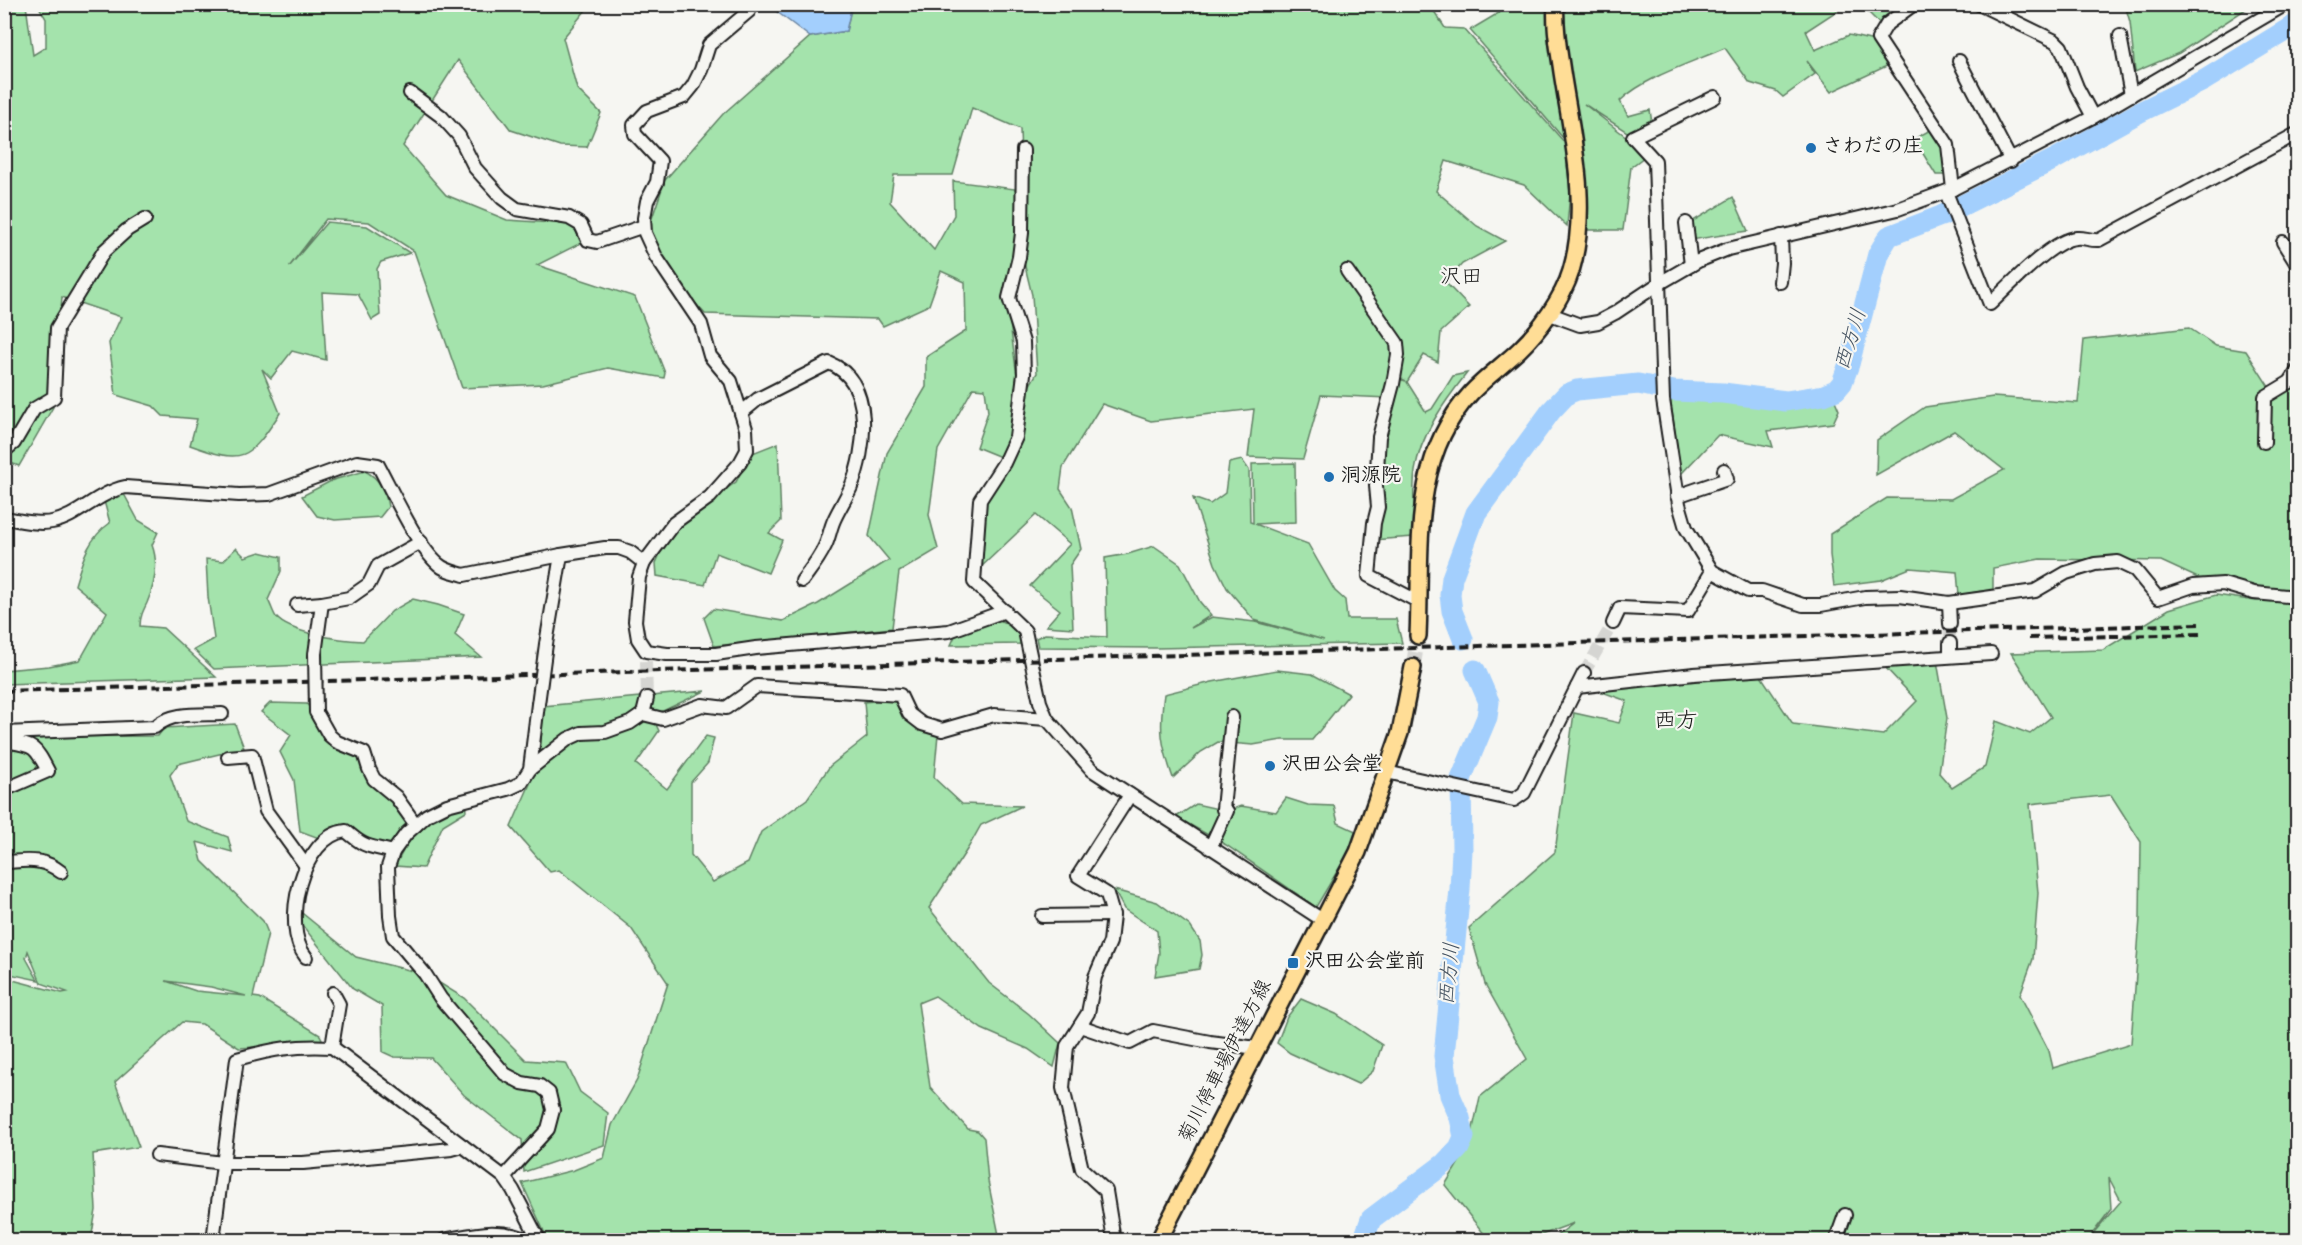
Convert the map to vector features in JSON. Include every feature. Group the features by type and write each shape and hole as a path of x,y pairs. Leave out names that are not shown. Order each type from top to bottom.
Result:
{"main road":[{"path":"1418,636 1423,497 1430,464 1446,429 1470,393 1521,348 1550,314 1570,273 1576,248 1580,201 1558,44 1556,4"},
{"name":"菊川停車場伊達方線","path":"1159,1240 1358,852 1400,733 1413,667"}],"street":[{"path":"1914,4 1887,24 1878,39 1948,146 1950,191 1957,220 1990,304 2041,256 2063,242 2075,238 2087,241 2099,240 2298,133"},
{"path":"1979,4 2055,41 2061,47 2077,87 2093,117"},
{"path":"1550,314 1580,325 1598,322 1691,265 1728,249 1898,209 1950,191 2093,117 2286,4"},
{"path":"749,11 709,45 701,70 684,97 647,111 634,125 635,134 660,161 657,182 648,201 645,233 656,258 701,324 710,356 731,381 746,429 747,450 740,463 710,497 674,523 644,563 639,576 635,621 638,639 646,656 716,654 756,648 950,631 1005,611"},
{"path":"2120,36 2131,95"},
{"path":"1959,61 2011,161"},
{"path":"410,93 441,116 459,136 475,168 502,198 518,209 568,218 580,225 588,240 597,242 644,226"},
{"path":"1715,97 1633,137 1655,161 1664,400 1677,496 1686,528 1712,571 1748,591 1762,591 1803,605 1821,605 1865,597 1900,596 1949,603 2035,591 2067,573 2095,564 2118,562 2135,570 2158,598 2193,586 2223,584 2254,593 2298,597"},
{"path":"1023,150 1022,233 1009,298 1023,342 1024,374 1016,437 1004,464 980,500 974,582 1025,631 1040,702 1047,719 1092,770 1324,921"},
{"path":"4,451 14,443 34,409 54,397 57,327 68,308 104,251 127,230 145,219"},
{"path":"1686,223 1691,265"},
{"path":"1780,282 1781,236"},
{"path":"2283,242 2298,266"},
{"path":"1347,271 1397,343 1398,355 1379,437 1376,486 1378,507 1374,523 1369,576 1419,602"},
{"path":"741,413 758,399 829,363 841,368 860,394 863,402 860,453 852,486 834,520 826,544 802,581"},
{"path":"2264,442 2265,397 2290,382 2298,370"},
{"path":"4,518 50,523 61,520 109,490 125,487 239,495 269,494 357,462 378,465 421,542 438,564 448,571 464,575 561,555 619,548 630,552 644,563"},
{"path":"1677,496 1727,479 1724,470"},
{"path":"297,604 322,603 349,598 369,584 378,566 421,542"},
{"path":"530,769 546,644 561,555"},
{"path":"1613,623 1620,608 1688,611 1712,571"},
{"path":"322,603 315,654 316,712 329,735 337,742 364,753 374,779 396,797 416,825"},
{"path":"1949,603 1950,624"},
{"path":"1577,687 1950,649 1990,654"},
{"path":"1386,772 1514,800 1524,793 1584,673"},
{"path":"643,714 663,719 702,705 726,708 758,686 900,695 909,714 922,724 942,730 994,715 1047,719"},
{"path":"504,1177 548,1129 553,1110 549,1093 540,1086 522,1083 506,1074 441,999 393,936 388,867 393,852 427,815 447,804 508,789 522,783 530,769 568,739 581,733 605,732 630,723 643,714 648,698"},
{"path":"4,733 156,728 164,719 177,716 222,714"},
{"path":"1210,848 1222,806 1232,717"},
{"path":"4,741 31,745 38,752 48,771 4,790"},
{"path":"228,757 252,756 266,811 306,866"},
{"path":"1222,806 1234,790"},
{"path":"1114,1240 1106,1191 1082,1169 1063,1088 1067,1046 1088,1013 1095,977 1110,942 1113,915 1107,894 1078,876 1130,795"},
{"path":"306,957 302,952 294,922 295,903 306,866 327,838 336,832 346,831 359,843 370,848 393,852"},
{"path":"4,862 50,863 61,872"},
{"path":"1042,916 1113,915"},
{"path":"332,1047 339,1004 333,993"},
{"path":"1080,1026 1131,1043 1154,1031 1257,1048"},
{"path":"213,1240 237,1059 281,1047 332,1047 504,1177 539,1240"},
{"path":"157,1155 223,1163 303,1163 452,1149 463,1146"},
{"path":"1836,1240 1845,1215"},
{"path":"444,1240 488,1231 515,1235 528,1240"}],"green space":[{"path":"852,4 1430,5 1445,28 1464,29 1565,143 1570,193 1567,226 1524,185 1446,161 1436,191 1477,226 1505,241 1462,264 1446,283 1469,307 1441,332 1438,362 1424,355 1407,382 1426,412 1432,409 1453,376 1467,373 1450,395 1422,444 1415,471 1414,537 1372,540 1379,435 1395,378 1406,381 1395,375 1388,398 1321,395 1303,459 1248,457 1254,409 1151,421 1102,404 1063,467 1060,489 1072,507 1081,549 1070,565 1073,628 1046,626 1060,610 1030,586 1070,544 1036,515 979,569 983,499 1008,466 1025,393 1037,373 1032,295 1021,250 1006,292 1019,392 1013,438 1003,458 976,447 988,412 985,389 973,388 938,450 929,515 938,549 899,572 892,628 714,646 704,618 713,609 783,621 818,604 889,560 869,536 887,453 926,387 926,357 966,331 965,282 941,271 929,305 883,326 878,319 705,314 673,278 648,230 665,180 723,114 810,37 846,31","holes":["972,108 1020,129 1022,190 953,181 954,215 934,250 890,202 894,175 953,175"]},
{"path":"1551,4 1549,28 1564,139 1470,30 1512,5"},
{"path":"2125,4 2252,5 2179,53 2135,72 2130,22"},
{"path":"5,5 26,5 33,55 46,47 46,19 38,5 590,5 563,38 577,89 601,113 587,147 560,146 511,130 458,60 403,146 446,195 507,220 568,224 575,229 581,243 537,265 635,297 665,373 664,378 608,368 543,384 462,388 414,251 369,222 326,219 289,267 327,222 367,226 410,253 381,262 377,269 380,315 372,320 358,294 322,292 326,360 292,351 271,378 262,369 280,413 252,449 234,456 222,455 190,445 197,419 163,416 153,406 116,395 109,343 121,317 62,297 53,407 19,466 5,461"},
{"path":"1562,5 1846,5 1806,31 1815,50 1849,35 1874,41 1889,65 1831,92 1807,61 1815,74 1783,97 1776,91 1750,83 1725,48 1656,77 1630,92 1620,101 1628,116 1650,110 1652,123 1630,134 1584,104 1628,138 1644,157 1631,167 1623,230 1585,230 1587,182 1575,98 1566,64"},
{"path":"1861,5 1906,5 1880,24"},
{"path":"1932,129 1947,155 1947,175 1936,175 1914,139"},
{"path":"1733,197 1748,231 1691,240 1688,224"},
{"path":"2189,328 2216,346 2246,351 2269,387 2290,382 2297,372 2297,592 2213,585 2161,561 2040,559 1993,568 1993,589 1959,595 1957,572 1910,568 1881,580 1834,586 1830,534 1887,498 1951,499 2004,470 1954,431 1876,475 1877,440 1925,407 1993,397 2078,403 2084,340"},
{"path":"1715,396 1787,404 1834,398 1839,410 1833,423 1768,431 1773,447 1718,435 1681,474 1670,397"},
{"path":"778,443 781,521 769,533 782,540 768,573 716,553 705,585 657,576 656,563 659,546 684,519 736,482 750,454"},
{"path":"1242,460 1249,470 1250,522 1253,523 1252,464 1295,463 1296,522 1255,524 1308,544 1335,591 1345,600 1347,619 1396,619 1402,643 1156,648 1038,647 1036,638 1045,634 1107,637 1105,558 1154,546 1180,564 1200,602 1211,615 1191,628 1212,617 1255,622 1324,640 1254,620 1227,588 1215,564 1193,498 1210,504 1225,493 1229,463"},
{"path":"365,471 378,482 386,496 388,507 380,517 335,520 317,516 302,496 333,480"},
{"path":"124,494 138,520 158,532 152,545 156,567 154,581 140,626 163,628 216,677 5,684 4,670 49,666 80,660 107,612 75,585 91,543 110,523 104,501"},
{"path":"236,548 245,557 260,552 281,557 281,571 268,600 276,617 293,628 317,635 363,641 392,611 413,599 464,614 455,635 481,657 214,669 194,650 214,639 206,559 223,561"},
{"path":"2216,595 2256,601 2297,597 2297,1240 1551,1240 1574,1223 1528,1240 1489,1240 1445,1185 1469,1146 1480,1097 1527,1059 1485,984 1469,928 1555,852 1574,713 1619,723 1627,701 1586,686 1759,673 1793,724 1883,735 1917,701 1884,666 1937,661 1947,718 1939,773 1952,788 1985,767 1996,721 2030,734 2051,717 2011,653 2103,650 2169,609","holes":["2111,795 2141,842 2140,918 2131,1044 2053,1068 2049,1051 2020,995 2033,959 2038,893 2030,804","2109,1178 2121,1201 2090,1237 2111,1209"]},
{"path":"998,619 1017,630 1022,644 951,645 955,636"},
{"path":"1277,670 1312,674 1349,694 1312,740 1282,740 1253,745 1218,742 1201,752 1173,778 1162,737 1164,694"},
{"path":"705,691 652,716 659,731 636,764 667,789 706,736 714,738 708,763 691,782 691,855 713,882 748,863 761,832 807,799 830,766 867,737 864,702 895,699 938,734 934,778 962,804 1022,806 981,825 929,908 989,983 1029,1014 1060,1043 1054,1067 1028,1049 982,1029 935,996 918,1003 930,1087 968,1129 978,1131 984,1138 988,1181 1000,1240 563,1240 547,1238 522,1183 574,1170 604,1158 612,1125 637,1080 668,983 631,928 559,870 550,872 511,827 540,761 543,706"},
{"path":"270,703 307,704 324,725 374,773 414,831 448,808 465,803 466,811 443,825 423,868 395,866 403,851 361,841 342,825 319,838 300,831 294,780 280,752 291,735 261,712"},
{"path":"235,724 244,748 178,764 170,775 186,821 228,837 232,852 197,842 202,861 263,921 268,933 253,997 260,998 320,1035 324,1043 239,1048 202,1024 182,1022 115,1082 139,1147 93,1154 96,1210 91,1240 5,1240 5,978 62,993 67,992 41,983 28,951 26,958 38,980 5,973 5,737 158,736 164,728","holes":["166,981 211,987 246,996 196,991"]},
{"path":"1286,798 1308,805 1334,806 1338,823 1360,833 1316,907 1226,845 1176,817 1196,804 1227,811 1241,806 1276,812"},
{"path":"1114,890 1157,902 1190,926 1200,941 1202,955 1199,969 1155,976 1159,953 1157,931 1124,909"},
{"path":"297,909 356,957 425,974 464,998 526,1060 566,1063 580,1092 608,1113 604,1145 524,1172 522,1140 464,1095 431,1058 394,1057 383,1052 382,1006 353,989 302,925"},
{"path":"1301,999 1336,1014 1382,1045 1373,1071 1358,1084 1290,1053 1277,1043 1287,1017"}],"water":[{"path":"768,5 852,5 846,31 810,37"}],"waterway":[{"name":"西方川","path":"1463,639 1452,611 1450,595 1452,578 1476,513 1551,411 1567,394 1577,390 1638,384 1674,391 1723,393 1786,401 1824,395 1836,390 1842,383 1849,364 1878,254 1889,236 1941,216 2055,159 2140,112 2203,81 2298,23"},
{"name":"西方川","path":"1369,1240 1366,1233 1371,1219 1444,1164 1459,1148 1464,1137 1460,1118 1450,1095 1444,1056 1460,889 1461,779 1487,717 1489,702 1475,670"}],"tunnel":[{"path":"1584,673 1613,623"},
{"path":"1950,624 1950,643"},
{"path":"1413,667 1418,636"},
{"path":"646,661 647,698"}],"railway":[{"path":"4,691 2201,624"},
{"path":"2029,638 2200,634"}],"place":[{"name":"さわだの庄","path":"1811,148"},
{"name":"洞源院","path":"1329,477"},
{"name":"沢田公会堂","path":"1270,766"},
{"name":"沢田公会堂前","path":"1293,963"}],"district":[{"name":"沢田","path":"1461,279"},
{"name":"西方","path":"1676,723"}]}
